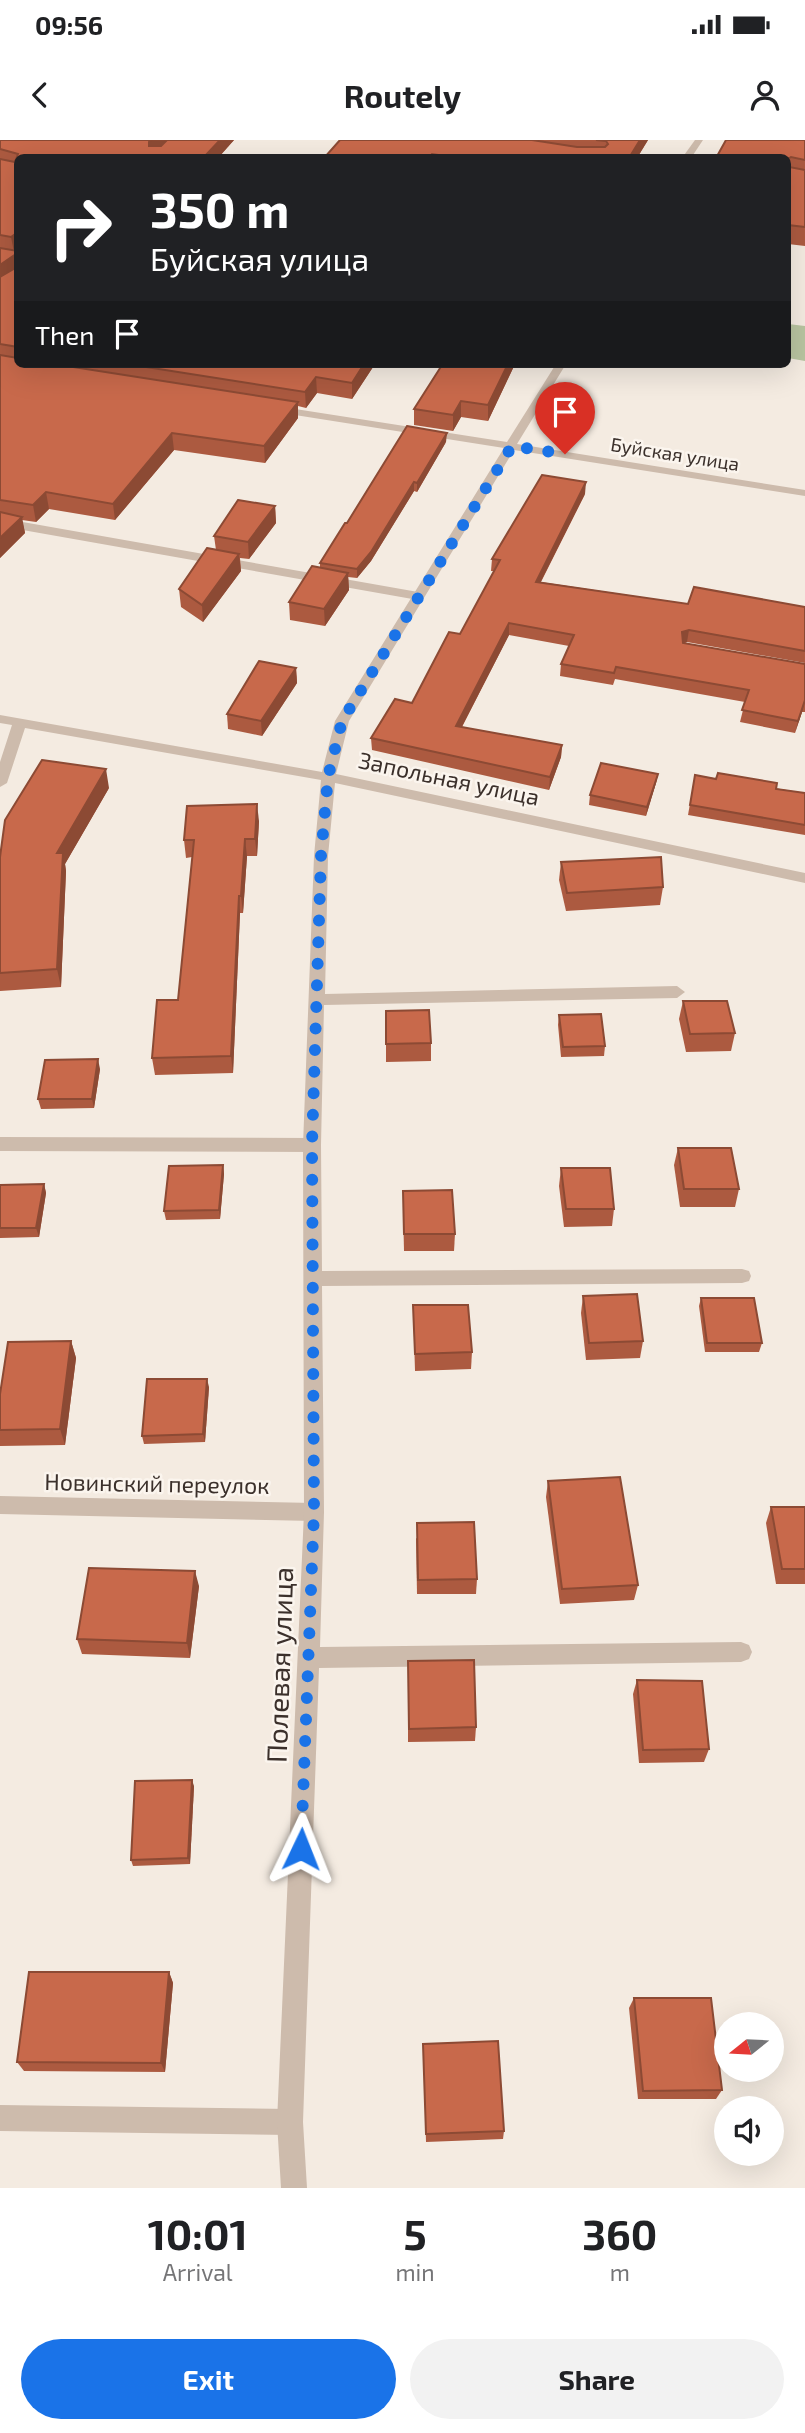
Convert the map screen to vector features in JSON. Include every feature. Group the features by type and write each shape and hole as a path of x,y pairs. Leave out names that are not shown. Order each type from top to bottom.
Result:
{"street":[{"name":"Полевая улица","path":"294,2188 290,2122 314,1512 312,1144 321,856 328,777 342,721 559,368"},
{"name":"Буйская улица","path":"269,408 805,493"},
{"path":"0,522 418,596"},
{"name":"Запольная улица","path":"0,719 328,777 805,878"},
{"path":"0,783 20,723"},
{"path":"317,1000 677,992"},
{"path":"0,1144 312,1144"},
{"path":"313,1279 742,1276"},
{"name":"Новинский переулок","path":"0,1505 314,1512"},
{"path":"308,1658 741,1652"},
{"path":"0,2118 290,2122"}],"green space":[{"path":"791,324 805,326 805,361 791,359"}],"building":[{"path":"0,140 151,140 149,146 161,146 167,140 220,140 207,154 18,154 0,149"},
{"path":"340,140 532,140 577,147 605,147 608,144 606,141 596,140 640,140 631,154 328,154"},
{"path":"726,140 805,140 805,160 791,157 791,154 718,154"},
{"path":"0,159 14,162 14,235 11,237 0,235"},
{"path":"791,167 805,170 805,227 791,225"},
{"path":"0,248 14,250 14,255 0,265"},
{"path":"14,269 14,346 0,344 0,277"},
{"path":"0,355 14,357 14,368 80,368 298,402 264,446 172,433 113,504 46,492 33,505 0,500"},
{"path":"152,368 361,368 352,383 316,377 305,392"},
{"path":"440,368 506,368 488,405 461,401 453,415 414,409"},
{"path":"407,426 447,433 417,483 414,482 371,552 357,569 320,563 347,523"},
{"path":"542,475 586,482 536,582 688,604 694,587 805,607 805,651 689,630 682,632 683,643 805,664 805,700 798,721 742,710 749,690 616,667 614,673 561,664 574,635 509,623 456,726 562,745 550,777 371,738 395,699 412,703 449,632 460,634 500,560 492,559"},
{"path":"238,500 275,506 248,542 214,536"},
{"path":"0,512 22,517 0,538"},
{"path":"207,548 239,554 202,605 179,589"},
{"path":"312,566 348,573 324,609 289,602"},
{"path":"259,661 296,668 261,721 227,714"},
{"path":"42,760 106,769 57,853 63,853 57,969 0,973 0,857 5,820"},
{"path":"601,763 658,774 647,807 590,795"},
{"path":"718,773 777,783 776,789 805,793 805,825 690,805 695,775 716,779"},
{"path":"257,804 255,839 245,839 239,896 231,1056 152,1058 157,1000 178,1000 194,840 184,840 187,806"},
{"path":"661,857 663,887 567,893 561,862"},
{"path":"683,1001 727,1001 735,1033 690,1034"},
{"path":"429,1010 431,1043 386,1044 386,1011"},
{"path":"601,1014 605,1046 563,1047 559,1015"},
{"path":"98,1059 92,1099 38,1099 45,1060"},
{"path":"678,1148 731,1148 739,1189 684,1189"},
{"path":"223,1165 219,1210 164,1211 169,1166"},
{"path":"561,1168 610,1168 614,1209 566,1209"},
{"path":"44,1184 36,1228 0,1228 0,1185"},
{"path":"452,1190 455,1234 404,1234 403,1191"},
{"path":"637,1294 643,1341 589,1343 583,1296"},
{"path":"701,1298 754,1298 762,1343 707,1343"},
{"path":"413,1305 468,1305 472,1352 415,1354"},
{"path":"71,1341 60,1429 0,1430 0,1394 8,1342"},
{"path":"147,1379 207,1379 203,1434 142,1436"},
{"path":"620,1477 638,1585 562,1589 548,1481"},
{"path":"771,1507 805,1507 805,1569 782,1569"},
{"path":"474,1522 477,1579 418,1580 417,1523"},
{"path":"89,1568 195,1571 187,1643 77,1639"},
{"path":"474,1660 476,1727 409,1729 408,1661"},
{"path":"637,1680 702,1681 709,1749 643,1750"},
{"path":"192,1780 188,1858 131,1860 135,1781"},
{"path":"29,1972 169,1972 161,2063 17,2062"},
{"path":"634,1998 711,1998 714,2023 714,2082 721,2082 722,2090 643,2091"},
{"path":"498,2041 504,2131 426,2134 423,2044"}],"route":[{"path":"301,1849 314,1512 312,1144 321,856 328,777 342,721 512,446 565,454"}]}
